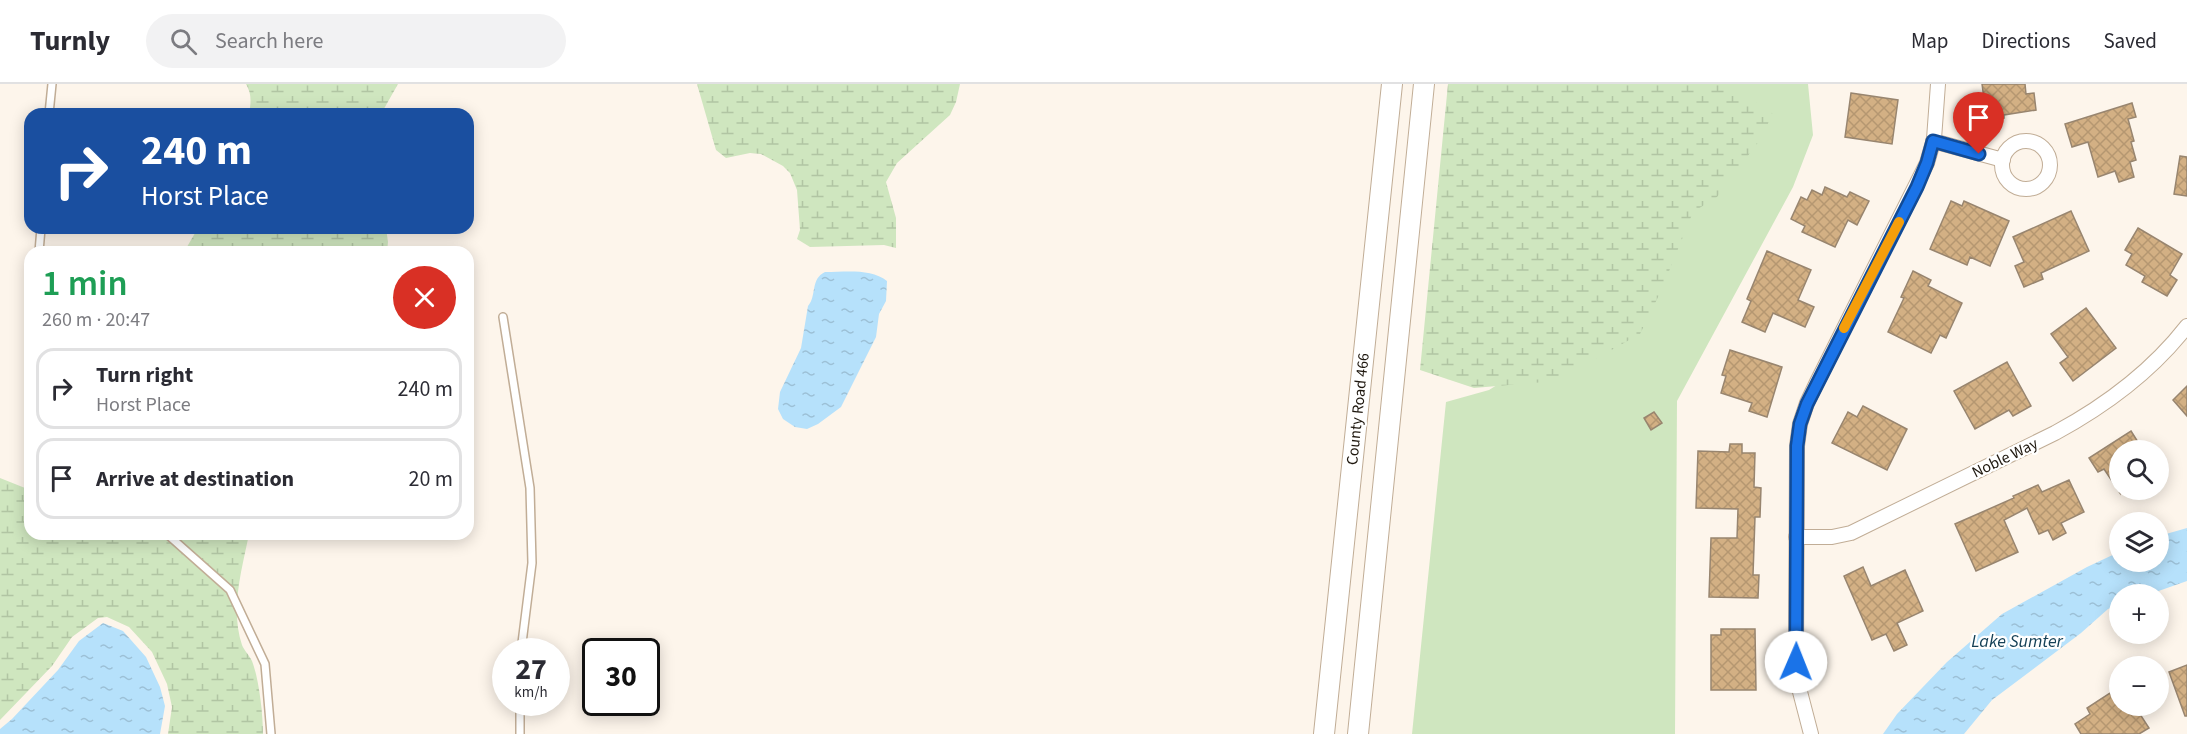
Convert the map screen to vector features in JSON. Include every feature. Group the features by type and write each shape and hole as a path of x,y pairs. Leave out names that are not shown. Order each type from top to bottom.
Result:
{"main road":[{"name":"County Road 466","path":"1324,734 1392,84"},
{"name":"County Road 466","path":"1358,734 1424,84"}],"street":[{"path":"1811,734 1798,688 1796,662 1797,446 1800,424 1807,404 1927,163 1933,141 1938,84"},
{"path":"1933,141 2003,160"},
{"name":"Noble Way","path":"1796,537 1832,537 1851,533 2085,417 2155,360 2187,326"}],"lane":[{"path":"50,108 52,84"},
{"path":"503,317 530,488 532,563 523,638"},
{"path":"174,540 230,590 265,664 271,734"},
{"path":"520,716 520,734"}],"green space":[{"path":"246,84 398,84 384,108 249,108 249,91"},
{"path":"697,84 960,84 950,115 897,163 886,182 896,218 896,248 884,245 810,247 797,239 800,230 797,190 790,173 783,166 761,154 750,153 726,158 716,150"},
{"path":"1448,84 1728,84 1773,114 1759,141 1717,197 1693,212 1661,291 1640,334 1556,381 1474,388 1420,370"},
{"path":"1609,84 1808,84 1813,135 1793,187 1677,401 1675,734 1412,734 1446,402 1489,390 1548,353"},
{"path":"194,234 387,234 388,242 388,246 188,246"},
{"path":"0,478 24,488 24,540 248,540 238,589 237,617 242,645 252,661 257,677 263,734 168,734 172,707 167,684 152,652 129,627 107,617 98,618 72,637 52,666 0,720"}],"water":[{"path":"825,272 866,272 881,277 887,281 886,301 879,314 876,337 841,407 807,429 795,427 783,419 778,409 780,392 801,348 808,306 815,283"},
{"name":"Lake Sumter","path":"2187,528 2187,581 2169,587 2169,584 2109,584 2109,609 2081,633 1992,700 1964,734 1883,734 1897,714 1947,662 2002,614 2109,557 2109,572 2169,572 2169,533"},
{"path":"103,623 123,631 146,657 160,687 165,706 160,734 0,734 0,729 58,670 79,641"}],"building":[{"path":"1982,84 2025,84 2026,94 2034,93 2036,110 2004,115 2004,118 1987,121"},
{"path":"1851,93 1898,100 1892,144 1845,137"},
{"path":"2132,103 2136,117 2128,119 2136,160 2130,162 2134,177 2119,182 2115,171 2098,177 2088,142 2072,147 2065,124"},
{"path":"2180,156 2187,157 2187,196 2174,194"},
{"path":"1825,187 1847,197 1850,192 1869,201 1857,225 1848,220 1835,247 1802,232 1805,226 1791,219 1801,197 1807,200 1812,190 1822,195"},
{"path":"1951,201 1962,206 1964,201 2009,221 1990,266 1970,257 1967,265 1930,249"},
{"path":"2071,211 2089,251 2041,273 2043,279 2024,287 2015,266 2024,262 2013,237"},
{"path":"2138,228 2182,254 2170,275 2177,280 2167,296 2142,282 2145,276 2126,265 2132,254 2125,250"},
{"path":"1767,251 1811,270 1798,300 1814,307 1805,327 1773,313 1765,332 1742,322 1751,301 1747,299"},
{"path":"1913,271 1931,280 1928,286 1962,303 1946,338 1940,335 1931,353 1888,332 1904,298 1901,297"},
{"path":"2086,308 2116,348 2073,381 2060,363 2068,357 2051,334"},
{"path":"1730,350 1782,367 1767,417 1749,411 1752,403 1721,393 1726,376 1722,375"},
{"path":"2007,362 2031,406 2013,416 2009,410 1975,429 1954,391"},
{"path":"2187,386 2187,416 2173,400"},
{"path":"1863,406 1907,429 1887,470 1832,443 1848,412 1857,417"},
{"path":"1654,412 1662,423 1651,430 1644,418"},
{"path":"2131,431 2137,440 2117,440"},
{"path":"1730,444 1742,444 1742,453 1755,453 1754,487 1761,488 1760,517 1755,517 1753,575 1759,575 1758,598 1709,597 1711,538 1737,538 1738,509 1696,508 1698,451 1729,452"},
{"path":"2109,445 2109,476 2104,469 2098,472 2089,458"},
{"path":"2069,480 2084,512 2061,523 2066,533 2053,540 2048,530 2039,534 2027,508 2004,520 2018,552 1976,571 1955,524 2038,485 2042,492"},
{"path":"1863,567 1871,586 1905,570 1923,611 1897,623 1907,645 1894,651 1886,634 1872,640 1844,576"},
{"path":"1721,629 1755,629 1756,690 1711,690 1711,635 1721,635"},
{"path":"2187,665 2187,716 2185,716 2169,672"},
{"path":"2109,694 2109,716 2141,716 2149,728 2139,734 2081,734 2075,724 2090,714 2087,708"}],"slow traffic":[{"path":"1844,328 1899,222"}],"route":[{"path":"1796,662 1797,446 1800,424 1807,404 1917,187 1933,141 1979,154"}]}
